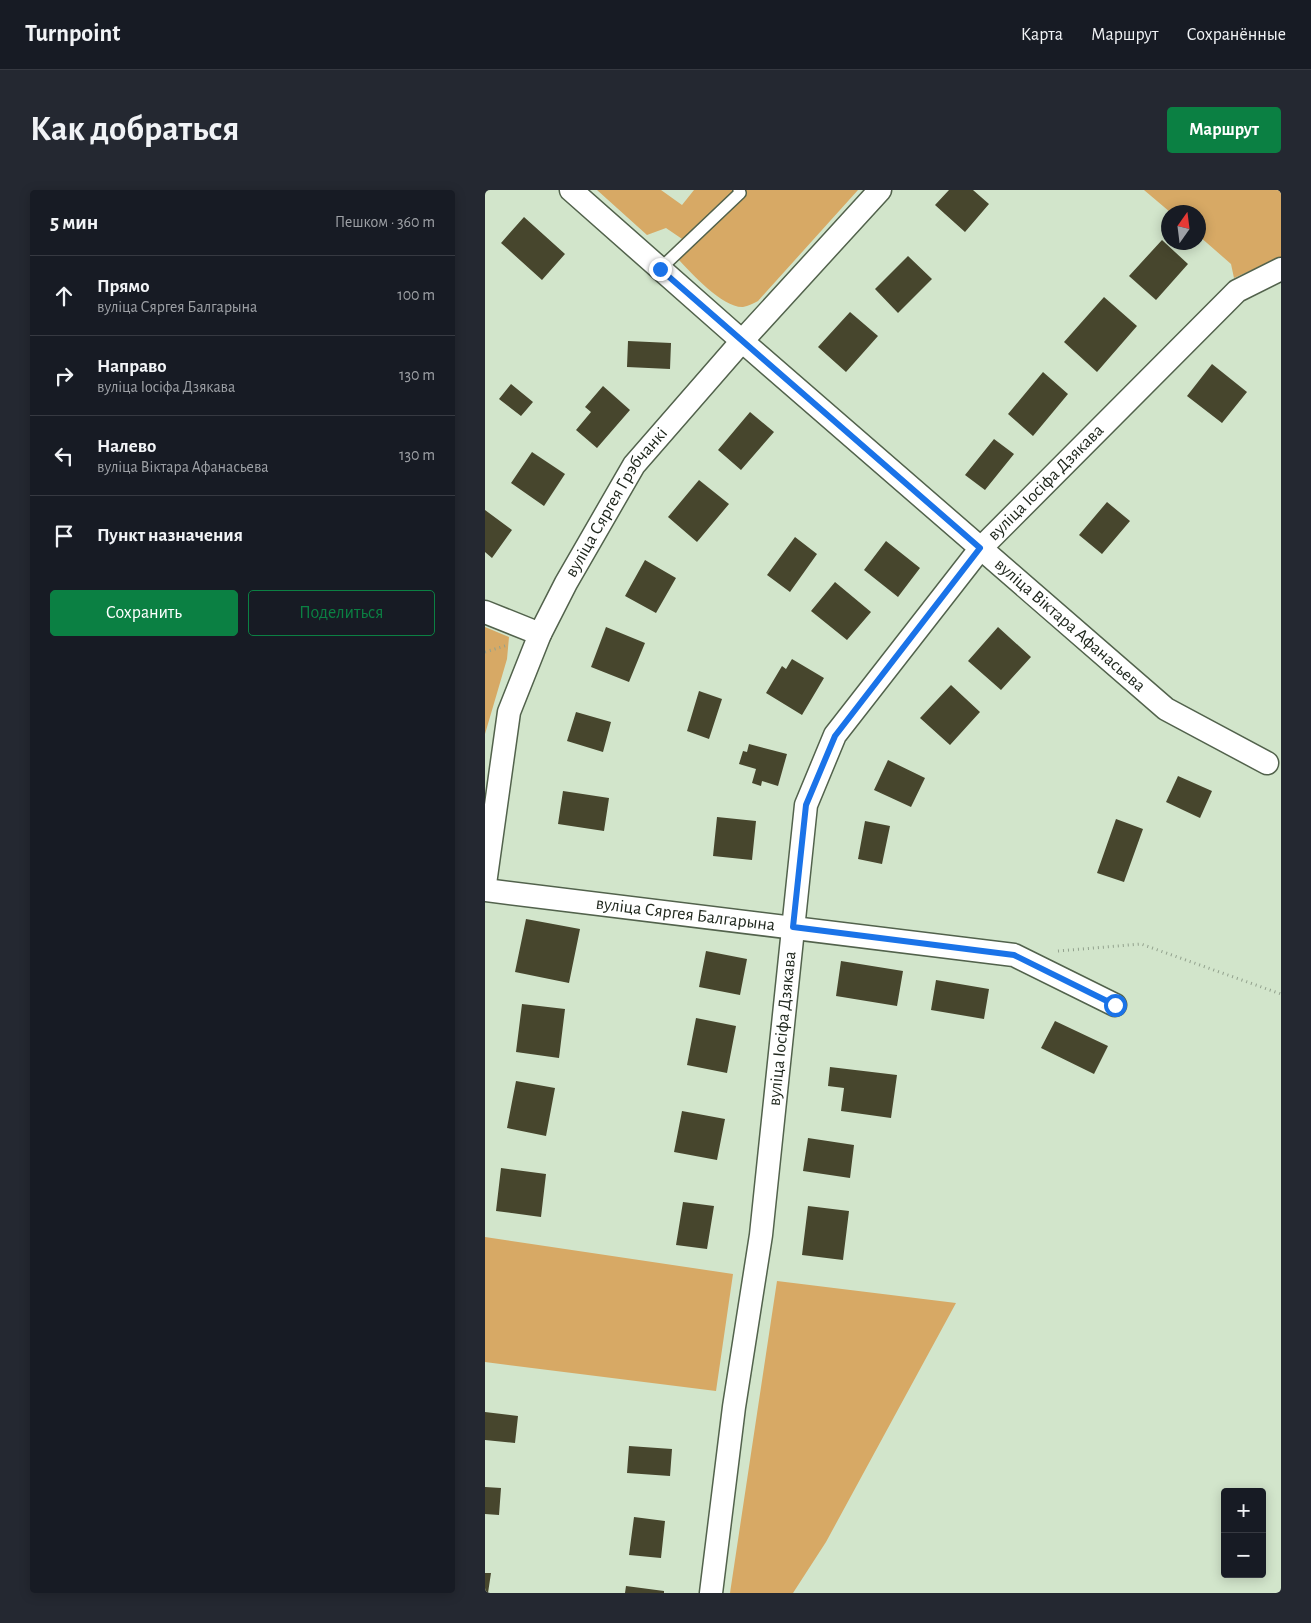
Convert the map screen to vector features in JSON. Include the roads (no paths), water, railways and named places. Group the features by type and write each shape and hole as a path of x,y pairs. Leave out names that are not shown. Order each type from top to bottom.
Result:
{"street":[{"name":"вуліца Віктара Афанасьева","path":"571,190 1166,709 1267,763"},
{"name":"вуліца Сяргея Грэбчанкі","path":"485,884 509,712 540,634 566,583 634,465 742,341 880,190"},
{"name":"вуліца Іосіфа Дзякава","path":"711,1593 734,1406 761,1235 806,805 835,736 980,548 1237,291 1281,269"},
{"path":"485,612 540,634"},
{"name":"вуліца Сяргея Балгарына","path":"485,890 1014,955 1115,1005"}],"lane":[{"path":"660,269 740,193 739,190"}]}
